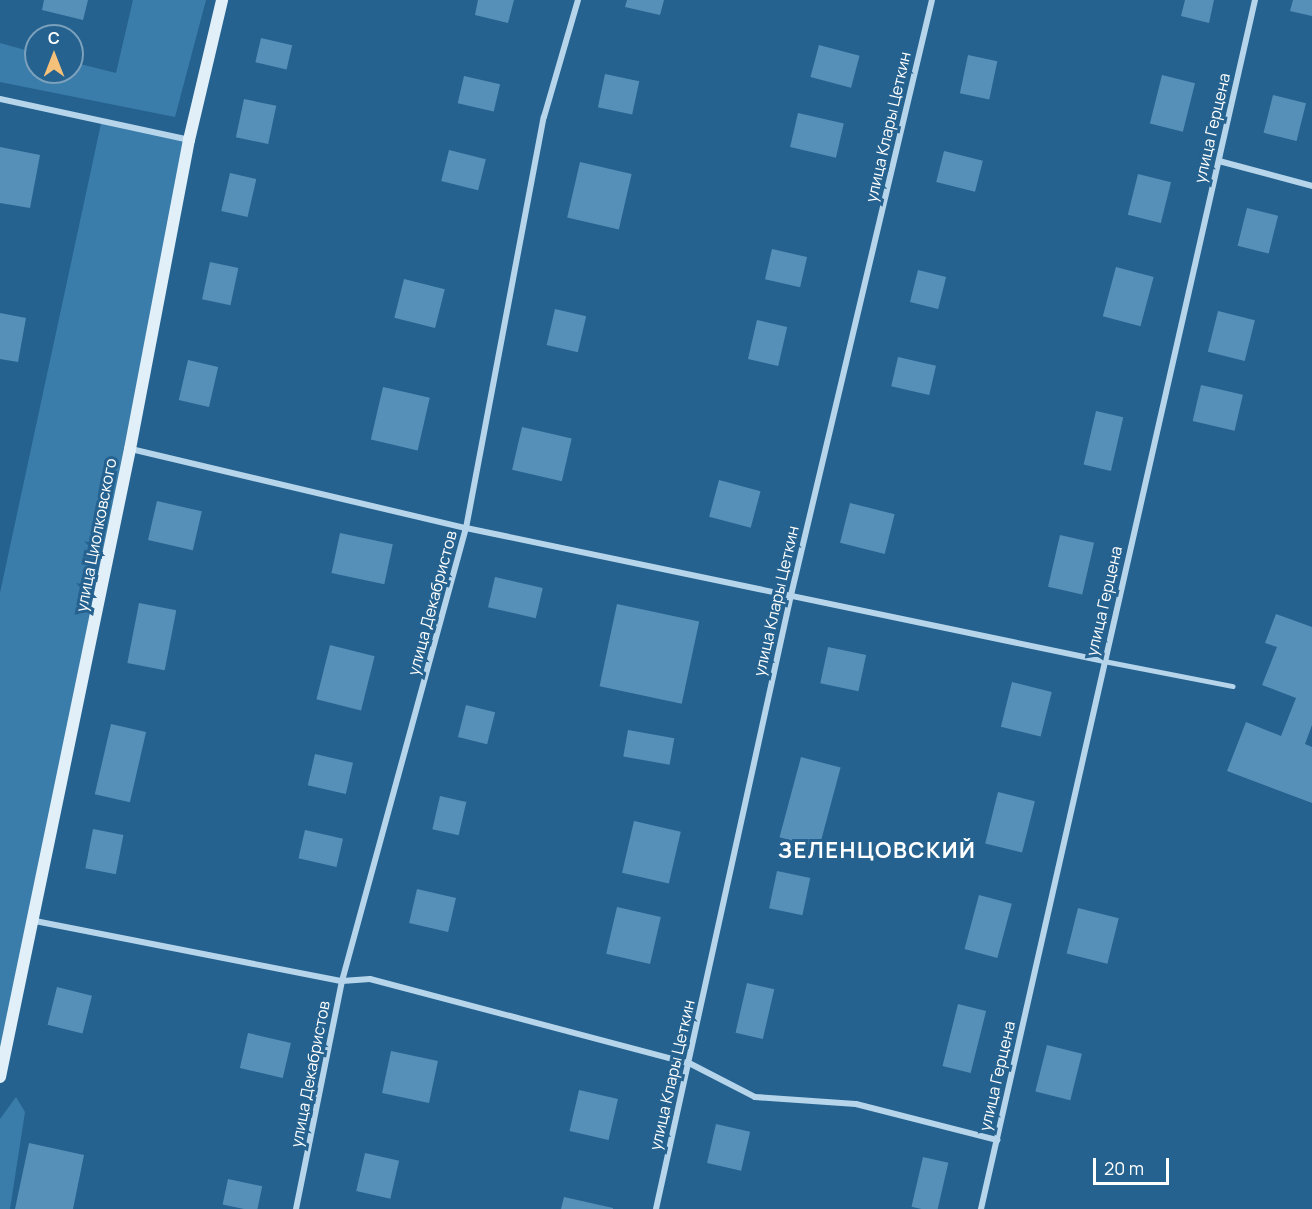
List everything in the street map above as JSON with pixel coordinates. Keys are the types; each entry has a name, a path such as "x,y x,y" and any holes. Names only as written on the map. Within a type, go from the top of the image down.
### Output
{"main road":[{"name":"улица Циолковского","path":"0,1077 35,921 130,449 189,140 222,0"}],"street":[{"name":"улица Декабристов","path":"296,1209 342,981 466,528 544,117 578,0"},
{"name":"улица Клары Цеткин","path":"656,1209 791,595 932,0"},
{"name":"улица Герцена","path":"981,1209 1255,0"},
{"path":"0,99 189,140"},
{"path":"1219,161 1312,186"},
{"path":"130,449 466,528 1104,661"},
{"path":"35,921 342,981 370,979 689,1063 754,1097 856,1104 997,1140"}],"lane":[{"path":"1104,661 1233,686"}],"shaded area":[{"path":"133,0 206,0 175,117 0,82 0,43 24,50 24,84 84,84 84,65 116,73"},
{"path":"102,119 189,140 0,1077 0,593"},
{"path":"16,1097 25,1112 10,1209 0,1209 0,1119"}],"building":[{"path":"44,0 88,0 83,20 42,10"},
{"path":"478,0 514,0 508,23 475,15"},
{"path":"627,0 664,0 660,15 625,7"},
{"path":"1185,0 1214,0 1209,23 1181,16"},
{"path":"1293,0 1312,0 1312,16 1290,11"},
{"path":"261,38 292,45 287,70 255,62"},
{"path":"819,45 860,56 851,88 810,77"},
{"path":"968,55 997,61 989,99 960,93"},
{"path":"605,74 639,81 632,115 598,107"},
{"path":"1162,75 1195,83 1183,132 1150,124"},
{"path":"464,76 500,84 494,112 458,103"},
{"path":"1273,95 1306,103 1297,141 1264,133"},
{"path":"244,99 276,106 268,144 236,137"},
{"path":"798,113 844,124 836,158 790,147"},
{"path":"0,147 40,155 30,208 0,203"},
{"path":"449,150 486,159 478,190 441,181"},
{"path":"944,151 983,161 975,192 936,182"},
{"path":"580,162 632,174 619,229 567,218"},
{"path":"230,173 256,179 248,217 221,211"},
{"path":"1138,174 1171,182 1161,223 1128,215"},
{"path":"1247,208 1278,216 1269,254 1238,246"},
{"path":"772,249 807,257 800,287 765,279"},
{"path":"210,262 238,268 230,305 202,299"},
{"path":"1116,267 1154,277 1140,326 1103,316"},
{"path":"918,270 946,277 938,309 910,302"},
{"path":"404,279 445,289 435,328 394,318"},
{"path":"555,309 586,316 578,352 547,345"},
{"path":"1218,311 1255,320 1245,361 1208,352"},
{"path":"0,313 26,318 18,362 0,359"},
{"path":"757,320 787,327 778,366 748,359"},
{"path":"898,357 936,366 929,395 891,386"},
{"path":"188,360 218,367 209,407 179,400"},
{"path":"1201,385 1243,395 1235,431 1193,421"},
{"path":"383,387 430,398 418,450 371,440"},
{"path":"1096,411 1123,417 1111,471 1084,465"},
{"path":"522,427 572,438 562,481 512,470"},
{"path":"719,480 761,491 751,528 709,517"},
{"path":"157,501 202,511 193,550 148,540"},
{"path":"850,503 895,514 885,554 840,543"},
{"path":"340,533 393,544 384,584 331,573"},
{"path":"1060,535 1094,543 1082,595 1048,587"},
{"path":"495,577 543,588 536,618 488,607"},
{"path":"139,603 176,610 165,670 127,663"},
{"path":"617,604 699,621 682,704 600,686"},
{"path":"1276,614 1312,627 1312,725 1305,744 1312,747 1312,803 1227,771 1246,722 1281,736 1296,698 1262,685 1277,647 1265,643"},
{"path":"330,645 375,656 361,710 316,699"},
{"path":"828,647 866,655 858,691 820,683"},
{"path":"1012,682 1052,692 1041,737 1001,727"},
{"path":"466,705 495,712 487,744 458,737"},
{"path":"111,724 146,732 130,802 95,794"},
{"path":"628,730 674,738 670,765 623,757"},
{"path":"315,754 353,763 346,794 308,785"},
{"path":"801,757 841,768 819,848 780,837"},
{"path":"998,792 1035,801 1022,853 985,843"},
{"path":"440,796 466,802 459,835 432,829"},
{"path":"634,821 681,832 669,883 622,873"},
{"path":"93,829 123,835 116,874 85,868"},
{"path":"305,830 343,839 336,867 298,858"},
{"path":"777,871 810,878 802,915 769,908"},
{"path":"417,889 456,898 448,932 409,923"},
{"path":"979,895 1012,904 997,958 965,949"},
{"path":"617,907 661,917 650,964 606,954"},
{"path":"1078,908 1119,918 1107,964 1067,954"},
{"path":"747,983 774,989 763,1039 736,1033"},
{"path":"57,987 92,996 82,1034 48,1025"},
{"path":"958,1004 986,1011 971,1073 943,1066"},
{"path":"248,1033 291,1043 283,1078 240,1068"},
{"path":"1047,1045 1082,1054 1070,1100 1035,1092"},
{"path":"391,1051 438,1061 429,1103 382,1093"},
{"path":"579,1090 618,1099 609,1140 570,1131"},
{"path":"716,1124 750,1132 741,1171 707,1163"},
{"path":"29,1143 84,1155 73,1209 15,1209"},
{"path":"365,1153 399,1161 390,1199 356,1191"},
{"path":"923,1157 948,1163 938,1209 912,1207"},
{"path":"228,1179 262,1186 257,1209 223,1204"},
{"path":"564,1197 613,1208 613,1209 561,1209"}],"district":[{"name":"ЗЕЛЕНЦОВСКИЙ","path":"877,851"}]}
